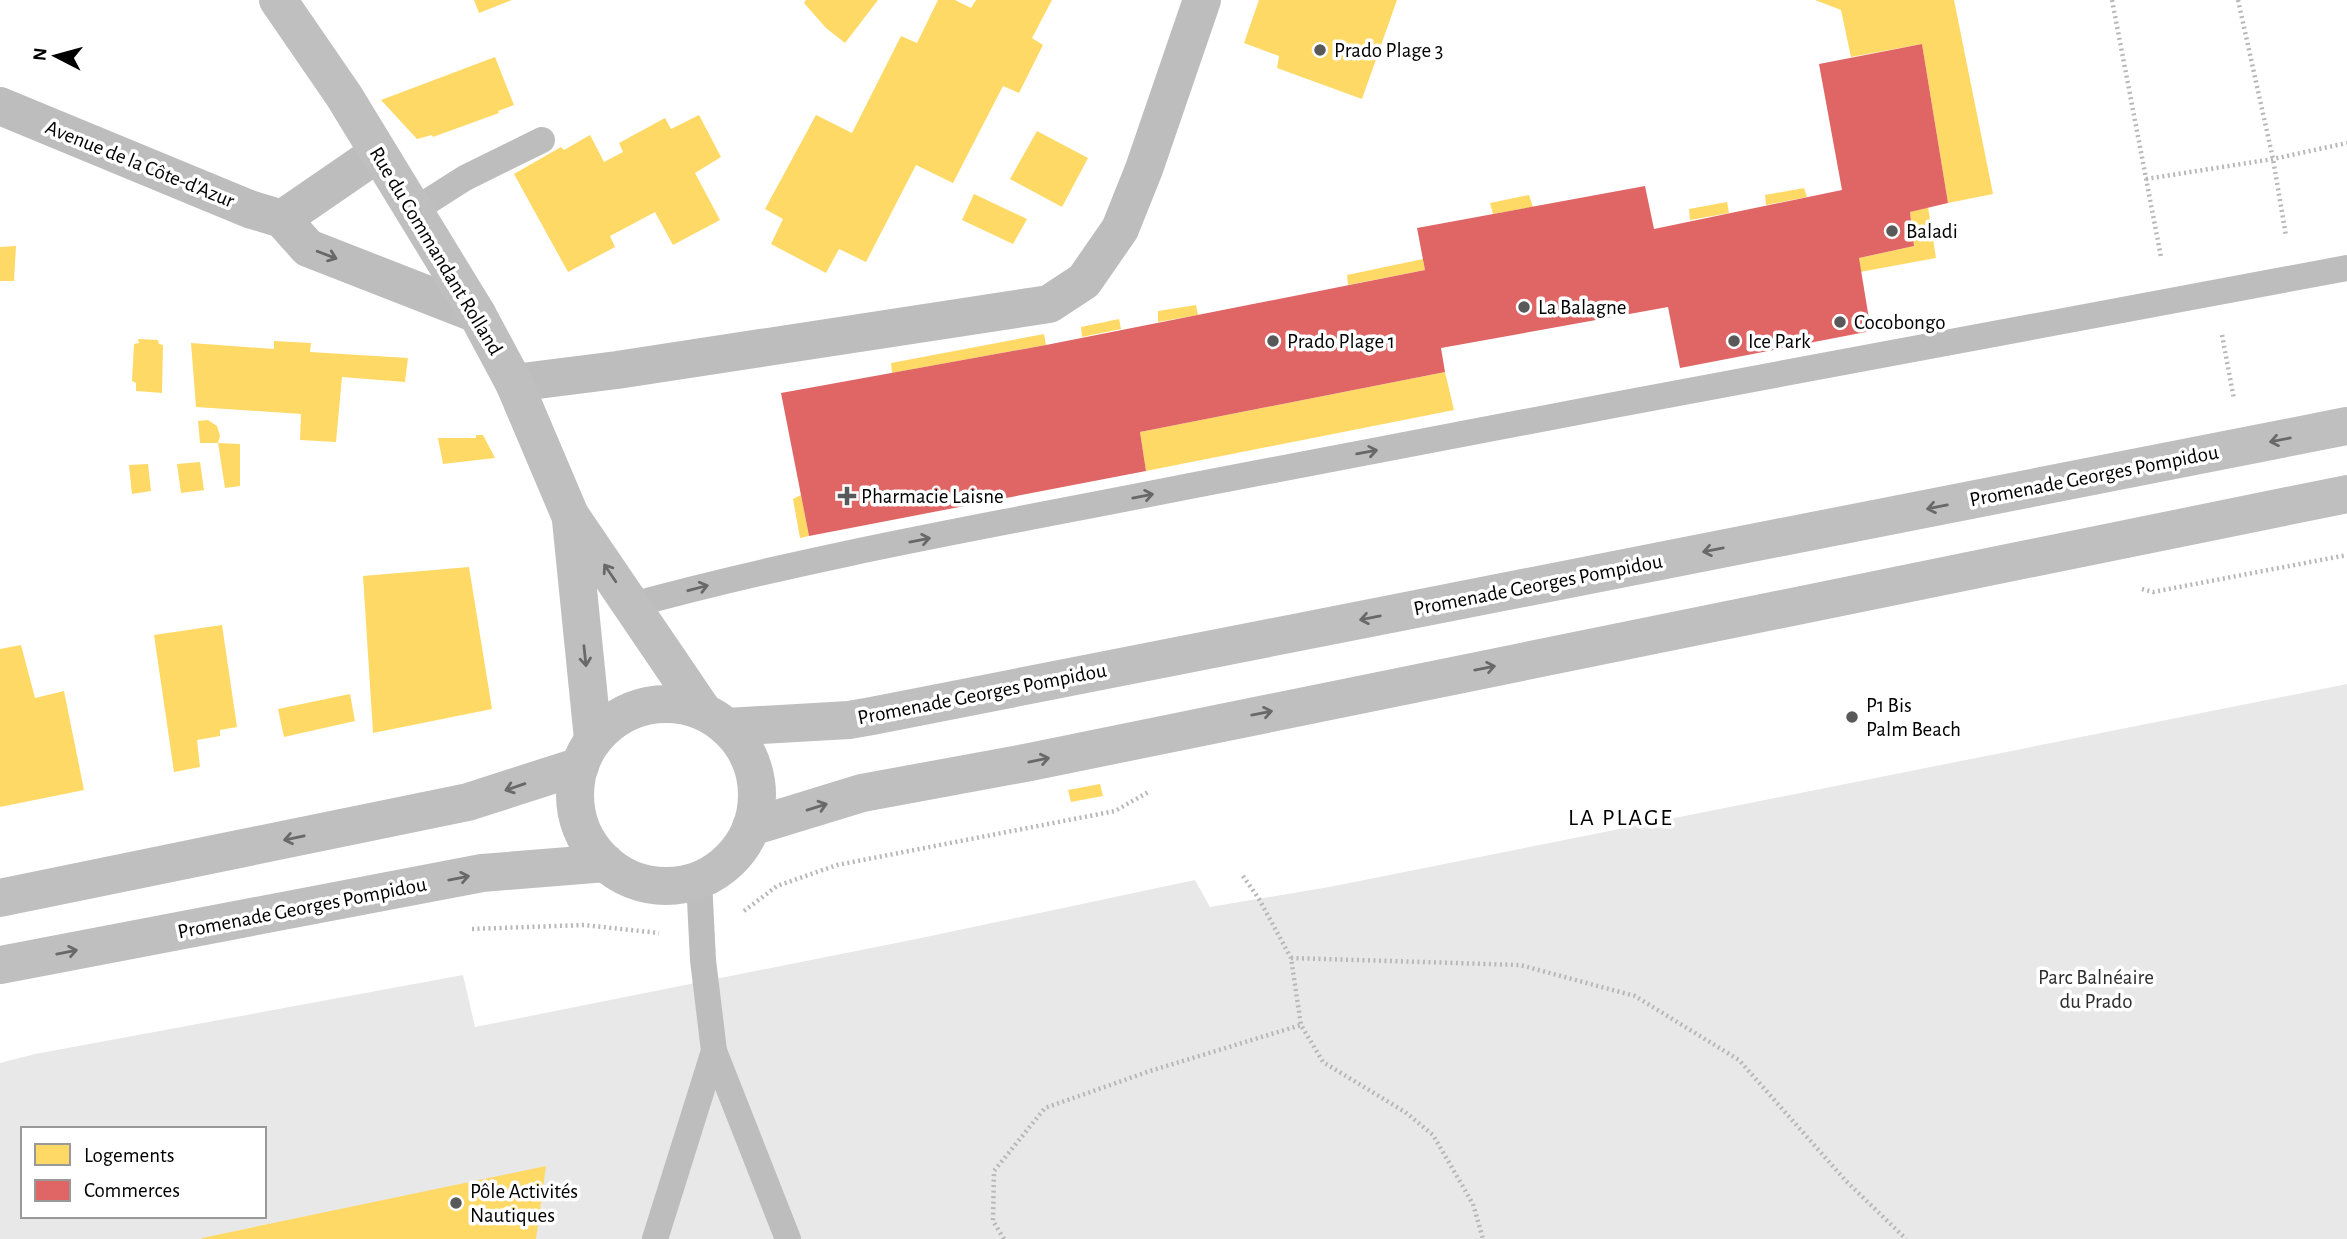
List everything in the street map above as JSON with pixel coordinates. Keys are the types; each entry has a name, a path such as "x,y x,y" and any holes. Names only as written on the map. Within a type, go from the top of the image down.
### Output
{"main road":[{"name":"Rue du Commandant Rolland","path":"278,0 344,96 477,314 514,383 570,515 632,606 715,719"},
{"name":"Promenade Georges Pompidou","path":"0,898 468,803 587,752 615,719 643,706 674,703 715,719 849,720 2347,426"},
{"path":"751,827 862,793 1030,762 2347,494"},
{"name":"Rue du Commandant Rolland","path":"570,515 587,752"},
{"path":"587,752 575,787 576,808 581,829 592,848 606,863 627,877 650,885 675,886 699,880 721,867 739,849 751,827 757,800 754,773 744,748 715,719"},
{"name":"Promenade Georges Pompidou","path":"0,965 482,873 606,863"}],"street":[{"path":"514,383 617,370 1049,304 1084,281 1120,229 1144,169 1202,0"},
{"name":"Avenue de la Côte-d'Azur","path":"0,106 266,214 308,248 477,314"},
{"path":"266,214 379,153"}],"lane":[{"path":"414,211 465,178 542,139"},
{"path":"632,606 712,584 851,554 1282,468 2347,268"},
{"path":"699,880 703,960 714,1051 788,1239"},
{"path":"655,1239 714,1051"}],"path":[{"path":"2112,0 2163,266"},
{"path":"2238,0 2273,159 2287,242"},
{"path":"2146,179 2347,144"},
{"path":"2226,350 2235,404"},
{"path":"1243,876 1259,898 1291,958 1301,1025 1323,1062 1405,1112 1433,1135 1473,1204 1483,1239"},
{"path":"1291,958 1520,965 1635,996 1739,1060 1846,1181 1906,1239"},
{"path":"1004,1239 993,1220 994,1171 1045,1108 1150,1071 1301,1025"}],"green space":[{"name":"Parc Balnéaire du Prado","path":"2347,684 2347,1239 0,1239 0,1063 35,1054 463,975 475,1027 1195,880 1210,907 1329,887"}],"building: Logements":[{"path":"474,0 512,0 479,13"},
{"path":"806,0 878,0 845,43 826,28 804,3"},
{"path":"938,0 955,0 971,8 976,0 1052,0 1032,38 1043,45 1019,93 1003,86 953,183 916,165 866,262 839,249 826,273 771,244 783,219 765,209 816,115 852,133 901,36 917,43"},
{"name":"Prado Plage 3","path":"1259,0 1397,0 1362,99 1277,68 1279,56 1244,43"},
{"path":"1815,0 1954,0 1993,194 1948,203 1922,44 1851,57 1841,10"},
{"path":"495,57 514,105 498,111 499,113 433,137 432,135 417,139 381,100"},
{"path":"699,115 721,157 695,173 720,220 673,245 655,212 610,236 615,247 568,272 514,174 561,147 564,150 590,135 604,162 623,152 619,143 665,118 671,129"},
{"path":"1037,131 1088,158 1062,207 1010,179"},
{"path":"1804,188 1807,197 1766,205 1765,195"},
{"path":"974,194 1027,219 1013,244 962,220"},
{"path":"1529,195 1533,207 1493,214 1490,203"},
{"path":"1727,202 1729,213 1690,220 1689,209"},
{"path":"1928,207 1936,258 1860,272 1859,258 1914,246 1910,212"},
{"path":"16,246 14,281 0,281 0,247"},
{"path":"1423,259 1425,270 1348,285 1347,275"},
{"path":"1196,305 1198,315 1158,322 1158,311"},
{"path":"1119,319 1121,329 1082,337 1081,327"},
{"path":"1044,334 1046,345 892,373 891,363"},
{"path":"138,339 158,340 159,344 163,345 162,393 136,391 136,383 132,381 134,344 139,343"},
{"path":"274,341 311,343 310,352 408,358 405,382 342,377 336,442 300,440 301,414 196,407 191,343 274,349"},
{"path":"1445,372 1454,410 1146,471 1140,432"},
{"path":"208,420 217,426 220,436 218,443 200,443 198,421"},
{"path":"476,435 483,435 495,458 443,464 438,438 476,438"},
{"path":"218,443 240,444 240,486 225,488"},
{"path":"200,462 204,490 181,493 177,464"},
{"path":"148,464 151,491 132,494 129,465"},
{"path":"801,495 809,536 800,538 793,499"},
{"path":"469,567 492,709 373,733 363,576"},
{"path":"222,625 237,727 220,730 220,736 197,740 200,767 174,772 154,635"},
{"path":"21,645 35,698 64,691 84,790 0,807 0,649"},
{"path":"350,694 355,721 284,737 278,709"},
{"path":"1100,784 1103,796 1071,802 1068,790"},
{"name":"Pôle Activités Nautiques","path":"546,1166 536,1239 202,1239 202,1238"}],"building: Commerces":[{"name":"Prado Plage 1","path":"1922,44 1948,203 1910,212 1914,246 1859,258 1871,331 1680,368 1668,307 1441,348 1445,372 1140,432 1146,471 809,536 781,393 1046,345 1425,270 1417,228 1645,186 1654,229 1842,190 1819,64"}],"place":[{"name":"Prado Plage 3","path":"1320,50"},
{"name":"Baladi","path":"1892,231"},
{"name":"La Balagne","path":"1524,307"},
{"name":"Cocobongo","path":"1840,322"},
{"name":"Prado Plage 1","path":"1273,341"},
{"name":"Ice Park","path":"1734,341"},
{"name":"Pharmacie Laisne","path":"847,496"},
{"name":"P1 Bis Palm Beach","path":"1852,717"},
{"name":"Pôle Activités Nautiques","path":"456,1203"}],"district":[{"name":"LA PLAGE","path":"1621,818"}]}
